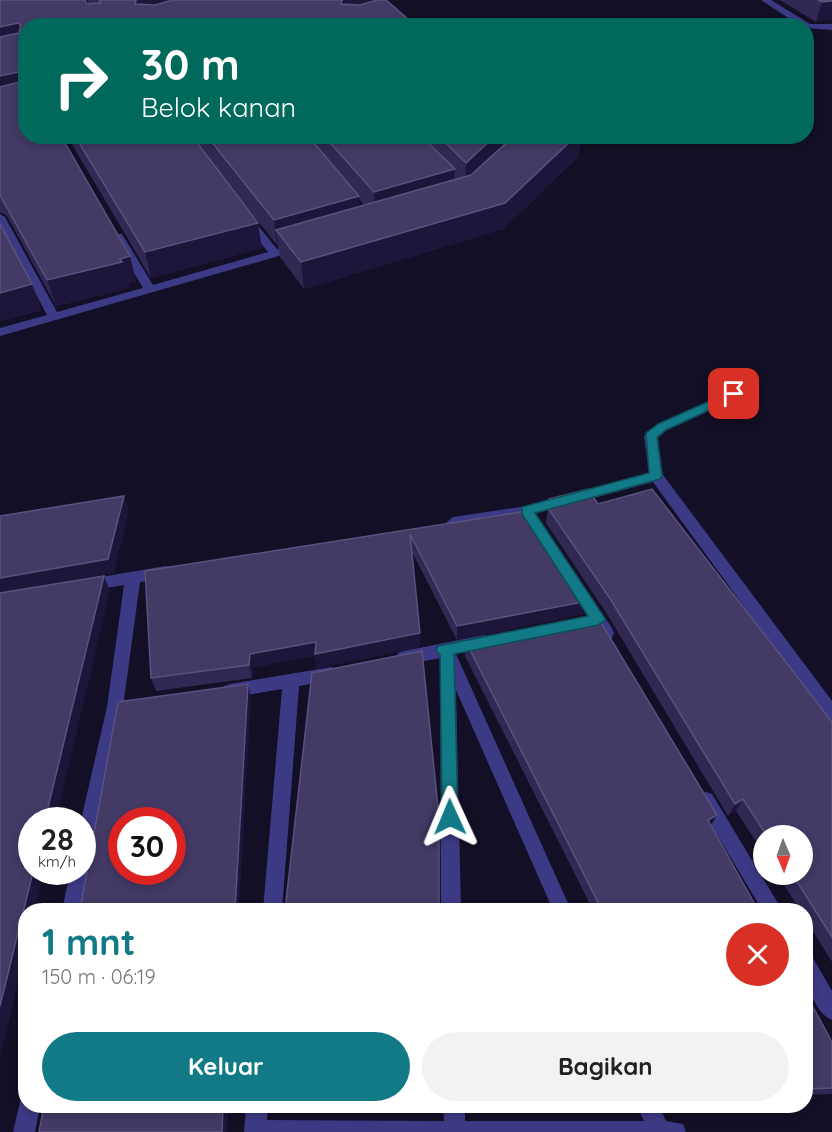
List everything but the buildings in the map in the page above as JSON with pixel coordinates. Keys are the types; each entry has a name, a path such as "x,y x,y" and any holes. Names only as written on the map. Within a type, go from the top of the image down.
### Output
{"street":[{"path":"765,0 795,18"},
{"path":"814,26 832,27"},
{"path":"239,209 275,254"},
{"path":"0,217 54,316"},
{"path":"113,229 150,290"},
{"path":"0,332 308,244"},
{"path":"752,386 662,427 651,436 656,476 832,714"},
{"path":"434,527 527,511 656,476"},
{"path":"527,511 540,531"},
{"path":"77,587 179,570"},
{"path":"566,570 616,650"},
{"path":"95,807 121,706 133,578"},
{"path":"576,624 598,620"},
{"path":"389,662 499,639"},
{"path":"445,651 451,903"},
{"path":"445,651 559,903"},
{"path":"208,694 291,682 345,671"},
{"path":"273,903 291,682"},
{"path":"701,790 769,903"},
{"path":"73,903 77,885"},
{"path":"813,977 832,1010"},
{"path":"24,1132 28,1113"},
{"path":"256,1113 255,1131 675,1132"},
{"path":"454,1113 455,1130"},
{"path":"651,1113 660,1132"}],"route":[{"path":"450,817 447,652 443,650 598,620 527,511 656,476 651,436 662,427 734,394"}]}
